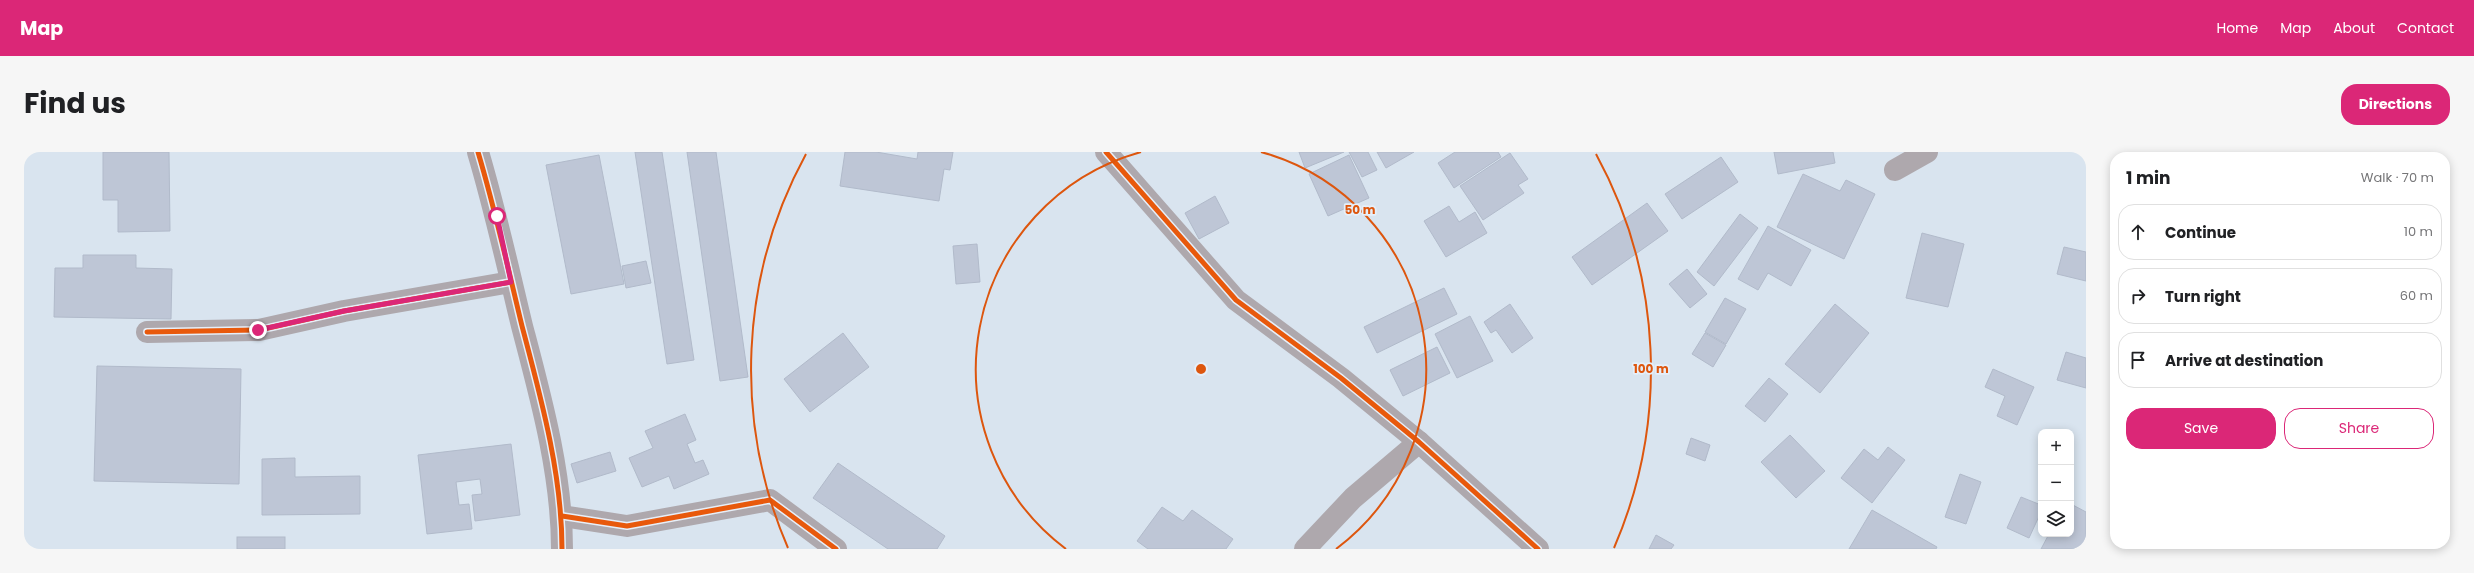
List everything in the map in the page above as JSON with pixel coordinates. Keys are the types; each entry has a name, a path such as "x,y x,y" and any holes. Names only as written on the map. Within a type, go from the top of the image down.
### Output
{"street":[{"path":"478,152 497,216 511,282 542,404 562,516 562,549"},
{"path":"1106,152 1236,300 1341,378 1419,442 1538,549"},
{"path":"1895,170 1927,152"},
{"path":"147,332 258,330 344,311 511,282"},
{"path":"1305,549 1353,498 1419,442"},
{"path":"562,516 627,526 770,500 836,549"}],"building":[{"path":"103,152 169,152 170,231 118,232 118,200 103,200"},
{"path":"635,152 662,152 694,360 667,364"},
{"path":"687,152 716,152 748,377 720,381"},
{"path":"845,152 876,152 917,159 918,152 953,152 950,170 944,169 939,201 840,186"},
{"path":"1299,152 1344,152 1305,168"},
{"path":"1349,152 1368,152 1377,170 1362,177"},
{"path":"1377,152 1414,152 1386,168"},
{"path":"1455,152 1498,152 1501,157 1454,188 1438,163"},
{"path":"1774,152 1833,152 1835,163 1778,174"},
{"path":"1510,153 1528,179 1518,185 1524,193 1483,220 1460,186"},
{"path":"599,155 624,284 571,294 546,165"},
{"path":"1349,155 1369,198 1328,216 1309,174"},
{"path":"1721,157 1738,182 1682,219 1665,194"},
{"path":"1803,174 1840,191 1846,180 1875,194 1844,259 1777,227"},
{"path":"1215,196 1229,223 1199,239 1185,213"},
{"path":"1647,203 1668,231 1592,285 1572,257"},
{"path":"1449,206 1459,222 1475,212 1487,233 1446,257 1424,221"},
{"path":"1740,214 1758,228 1714,286 1697,272"},
{"path":"1768,226 1811,250 1791,286 1768,273 1758,290 1738,279"},
{"path":"1922,233 1964,244 1948,307 1906,298"},
{"path":"977,244 980,282 956,284 953,246"},
{"path":"2064,247 2086,252 2086,281 2057,274"},
{"path":"83,255 136,255 136,268 172,269 171,319 54,317 55,268 83,268"},
{"path":"646,261 651,283 626,288 622,266"},
{"path":"1687,269 1707,294 1690,308 1669,284"},
{"path":"1444,288 1457,314 1377,353 1364,327"},
{"path":"1725,298 1746,309 1726,344 1705,332"},
{"path":"1510,304 1533,338 1512,353 1496,330 1491,333 1484,322"},
{"path":"1835,304 1869,333 1820,393 1785,364"},
{"path":"1470,316 1493,361 1457,378 1435,334"},
{"path":"843,333 869,367 810,412 784,379"},
{"path":"1705,333 1726,345 1713,367 1692,354"},
{"path":"1437,347 1450,373 1403,396 1390,370"},
{"path":"2066,352 2086,358 2086,388 2057,380"},
{"path":"97,366 241,369 239,484 94,481"},
{"path":"1993,369 2034,387 2017,425 1997,416 2005,396 1985,387"},
{"path":"1769,378 1788,394 1765,422 1745,406"},
{"path":"685,414 696,440 687,444 695,463 703,460 709,474 674,489 669,476 642,487 629,458 653,448 645,431"},
{"path":"1790,435 1825,471 1796,498 1761,462"},
{"path":"1691,438 1710,445 1705,461 1686,454"},
{"path":"511,444 520,515 475,521 472,495 482,494 480,479 456,482 459,505 469,504 472,529 427,534 418,455"},
{"path":"1888,447 1905,460 1872,503 1841,478 1864,449 1878,460"},
{"path":"610,452 616,471 577,483 571,464"},
{"path":"295,458 295,477 360,476 360,514 262,515 262,459"},
{"path":"838,463 945,536 937,549 888,549 813,498"},
{"path":"1960,474 1981,482 1966,524 1945,517"},
{"path":"2021,497 2038,504 2038,518 2029,538 2007,528"},
{"path":"2074,506 2086,512 2086,543 2083,549 2041,549 2047,537 2074,537"},
{"path":"1162,507 1183,521 1192,510 1233,539 1226,549 1148,549 1137,541"},
{"path":"1872,510 1937,547 1936,549 1849,549"},
{"path":"1656,535 1674,545 1671,549 1649,549"},
{"path":"237,537 285,537 285,549 237,549"}],"cycle path":[{"path":"478,152 496,217 549,436 558,493 562,549"},
{"path":"1106,152 1236,300 1341,378 1419,442 1538,549"},
{"path":"147,332 259,330 344,311 511,282"},
{"path":"562,516 627,526 770,500 836,549"}],"route":[{"path":"258,330 344,311 511,282 497,216"}]}
